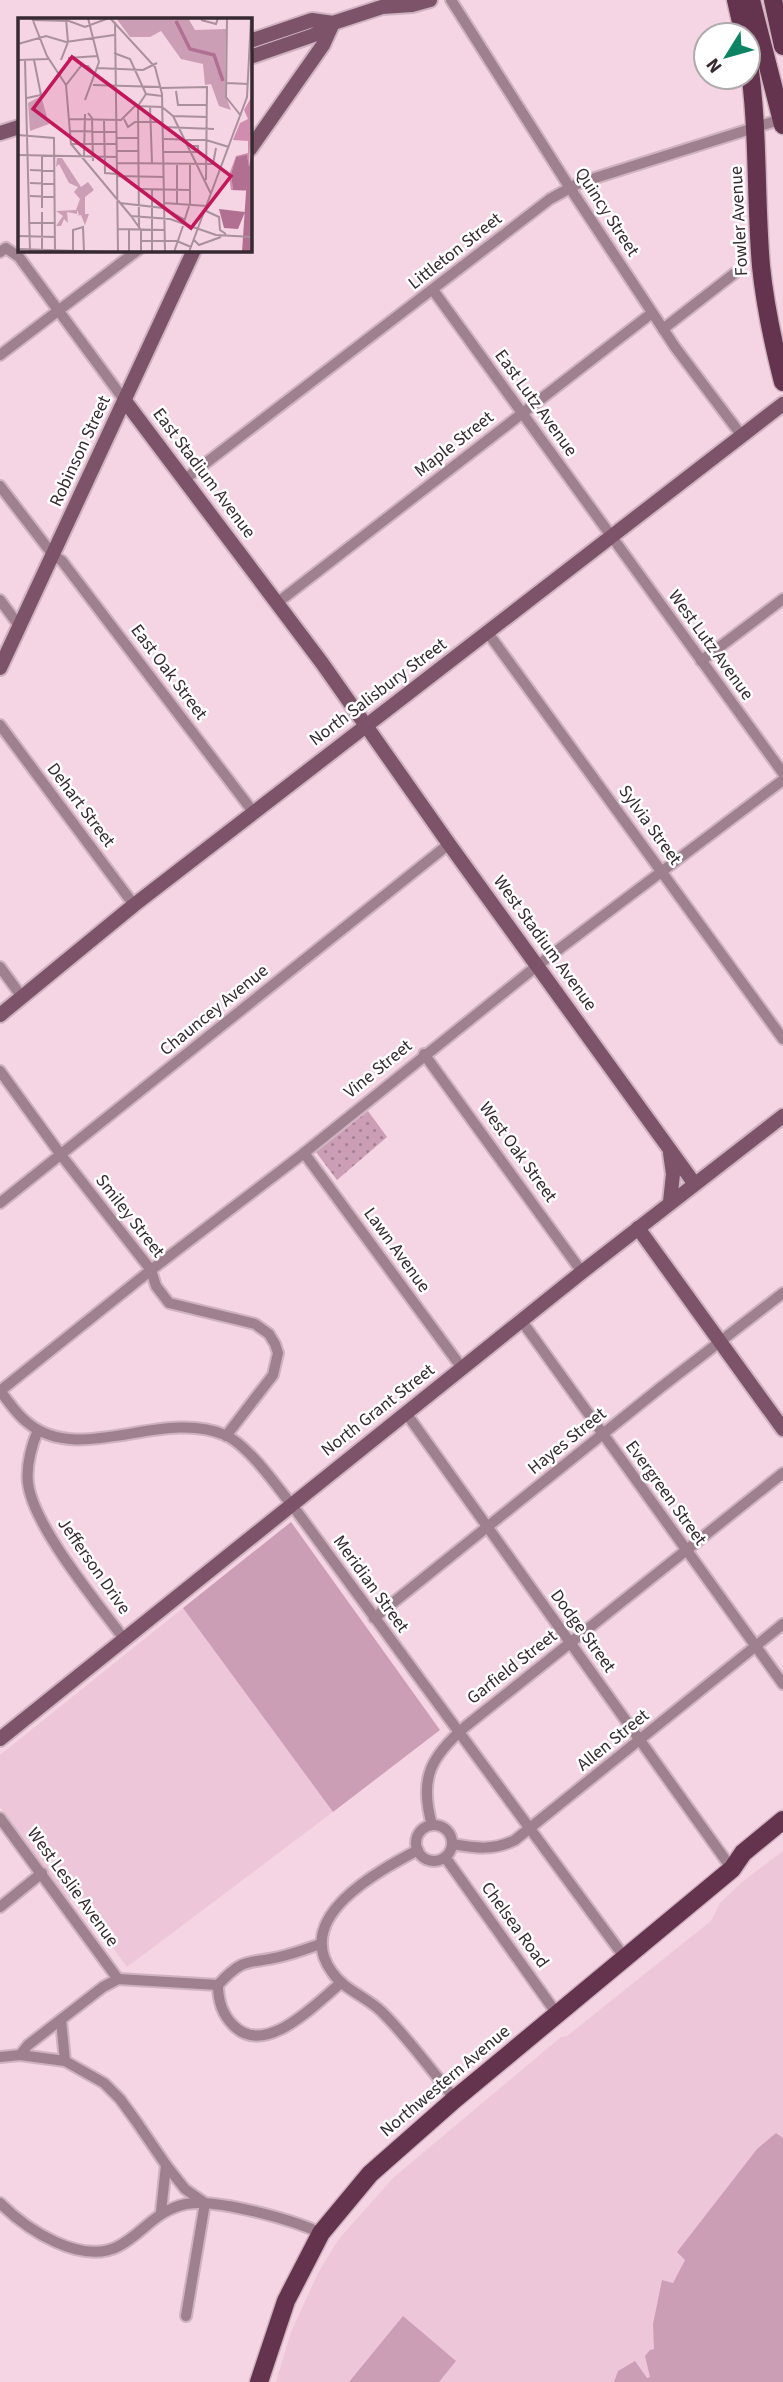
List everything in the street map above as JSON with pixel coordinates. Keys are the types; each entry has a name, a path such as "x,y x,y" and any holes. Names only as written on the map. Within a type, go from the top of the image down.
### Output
{"main road":[{"path":"751,0 782,122"},
{"path":"773,0 783,46"},
{"name":"Fowler Avenue","path":"751,91 762,276 783,382"},
{"name":"Northwestern Avenue","path":"258,2382 286,2301 321,2233 370,2174 732,1869 743,1853 783,1820"},
{"name":"Northwestern Avenue","path":"732,1869 750,1861 783,1834"}],"street":[{"path":"252,56 314,35 333,23 387,3 412,5 430,0"},
{"name":"Quincy Street","path":"452,0 652,313 742,436"},
{"path":"252,40 312,20 333,23"},
{"path":"252,146 323,45 333,23"},
{"name":"Littleton Street","path":"185,479 551,199 579,183 782,122"},
{"path":"0,133 18,127"},
{"name":"East Stadium Avenue","path":"3,250 19,257 366,726"},
{"path":"0,355 135,252"},
{"name":"Robinson Street","path":"0,668 193,252"},
{"path":"663,329 735,273"},
{"name":"East Lutz Avenue","path":"433,290 611,537"},
{"name":"Maple Street","path":"277,603 652,313"},
{"name":"North Salisbury Street","path":"0,1015 134,905 783,404"},
{"name":"East Oak Street","path":"0,486 53,555 62,561 254,813"},
{"name":"West Lutz Avenue","path":"611,537 783,773"},
{"path":"701,661 783,599"},
{"path":"0,600 20,627"},
{"name":"Sylvia Street","path":"488,632 783,1038"},
{"name":"Dehart Street","path":"0,725 134,905"},
{"name":"West Stadium Avenue","path":"366,726 694,1183"},
{"name":"Vine Street","path":"0,1391 151,1270 304,1153 538,965 783,780"},
{"name":"Chauncey Avenue","path":"0,1203 449,844"},
{"path":"0,967 22,997"},
{"name":"West Oak Street","path":"424,1054 582,1272"},
{"name":"Smiley Street","path":"0,1071 61,1155 151,1270 156,1286 169,1303 255,1324 269,1334 278,1353 273,1375 226,1436"},
{"name":"North Grant Street","path":"0,1739 290,1504 694,1183 783,1116"},
{"path":"669,1148 673,1174 670,1202"},
{"name":"Lawn Avenue","path":"304,1153 462,1368"},
{"path":"638,1228 783,1429"},
{"name":"Hayes Street","path":"374,1618 783,1293"},
{"name":"Evergreen Street","path":"521,1321 783,1684"},
{"name":"Meridian Street","path":"0,1391 27,1423 51,1436 86,1440 142,1430 179,1427 226,1436 250,1455 290,1504 625,1958"},
{"name":"Dodge Street","path":"405,1413 732,1869"},
{"name":"Jefferson Drive","path":"38,1430 27,1467 32,1500 45,1529 124,1639"},
{"name":"Garfield Street","path":"432,1825 426,1805 428,1775 440,1751 459,1732 783,1474"},
{"name":"Allen Street","path":"452,1844 479,1849 500,1847 530,1828 783,1624"},
{"name":"West Leslie Avenue","path":"0,1818 118,1979"},
{"path":"432,1825 446,1830 452,1844 445,1857 430,1860 418,1850 419,1835 432,1825"},
{"path":"418,1850 380,1871 340,1903 322,1928 321,1944 325,1961 341,1983 385,2015 456,2099"},
{"name":"Chelsea Road","path":"445,1857 557,2014"},
{"path":"0,1907 42,1873"},
{"path":"321,1944 281,1957 247,1961 231,1971 218,1985 218,1996 228,2020 237,2029 257,2036 270,2035 283,2029 341,1983"},
{"path":"20,2055 28,2045 103,1987 118,1979 218,1985"},
{"path":"61,2020 65,2061"},
{"path":"0,2058 20,2055 65,2061 104,2083 120,2098 185,2189 205,2203"},
{"path":"161,2212 166,2165"},
{"path":"0,2203 33,2231 78,2249 97,2251 117,2247 133,2237 161,2212 188,2204 205,2203 246,2210 321,2233"},
{"path":"186,2316 205,2203"}],"shaded area":[{"path":"368,1111 387,1137 337,1180 316,1152"},
{"path":"291,1522 440,1730 333,1812 183,1608"},
{"path":"183,1608 333,1812 127,1967 91,1918 84,1900 69,1900 0,1807 0,1755"},
{"path":"783,1851 783,2382 276,2382 291,2332 318,2273 338,2240 393,2178 561,2037 567,2036 711,1921 720,1903 742,1882"},
{"path":"776,2133 783,2138 783,2382 614,2382 618,2371 635,2361 647,2378 650,2377 645,2356 654,2349 653,2324 662,2280 673,2283 685,2260 677,2252 757,2149"},
{"path":"403,2316 456,2361 439,2382 349,2382"}]}
